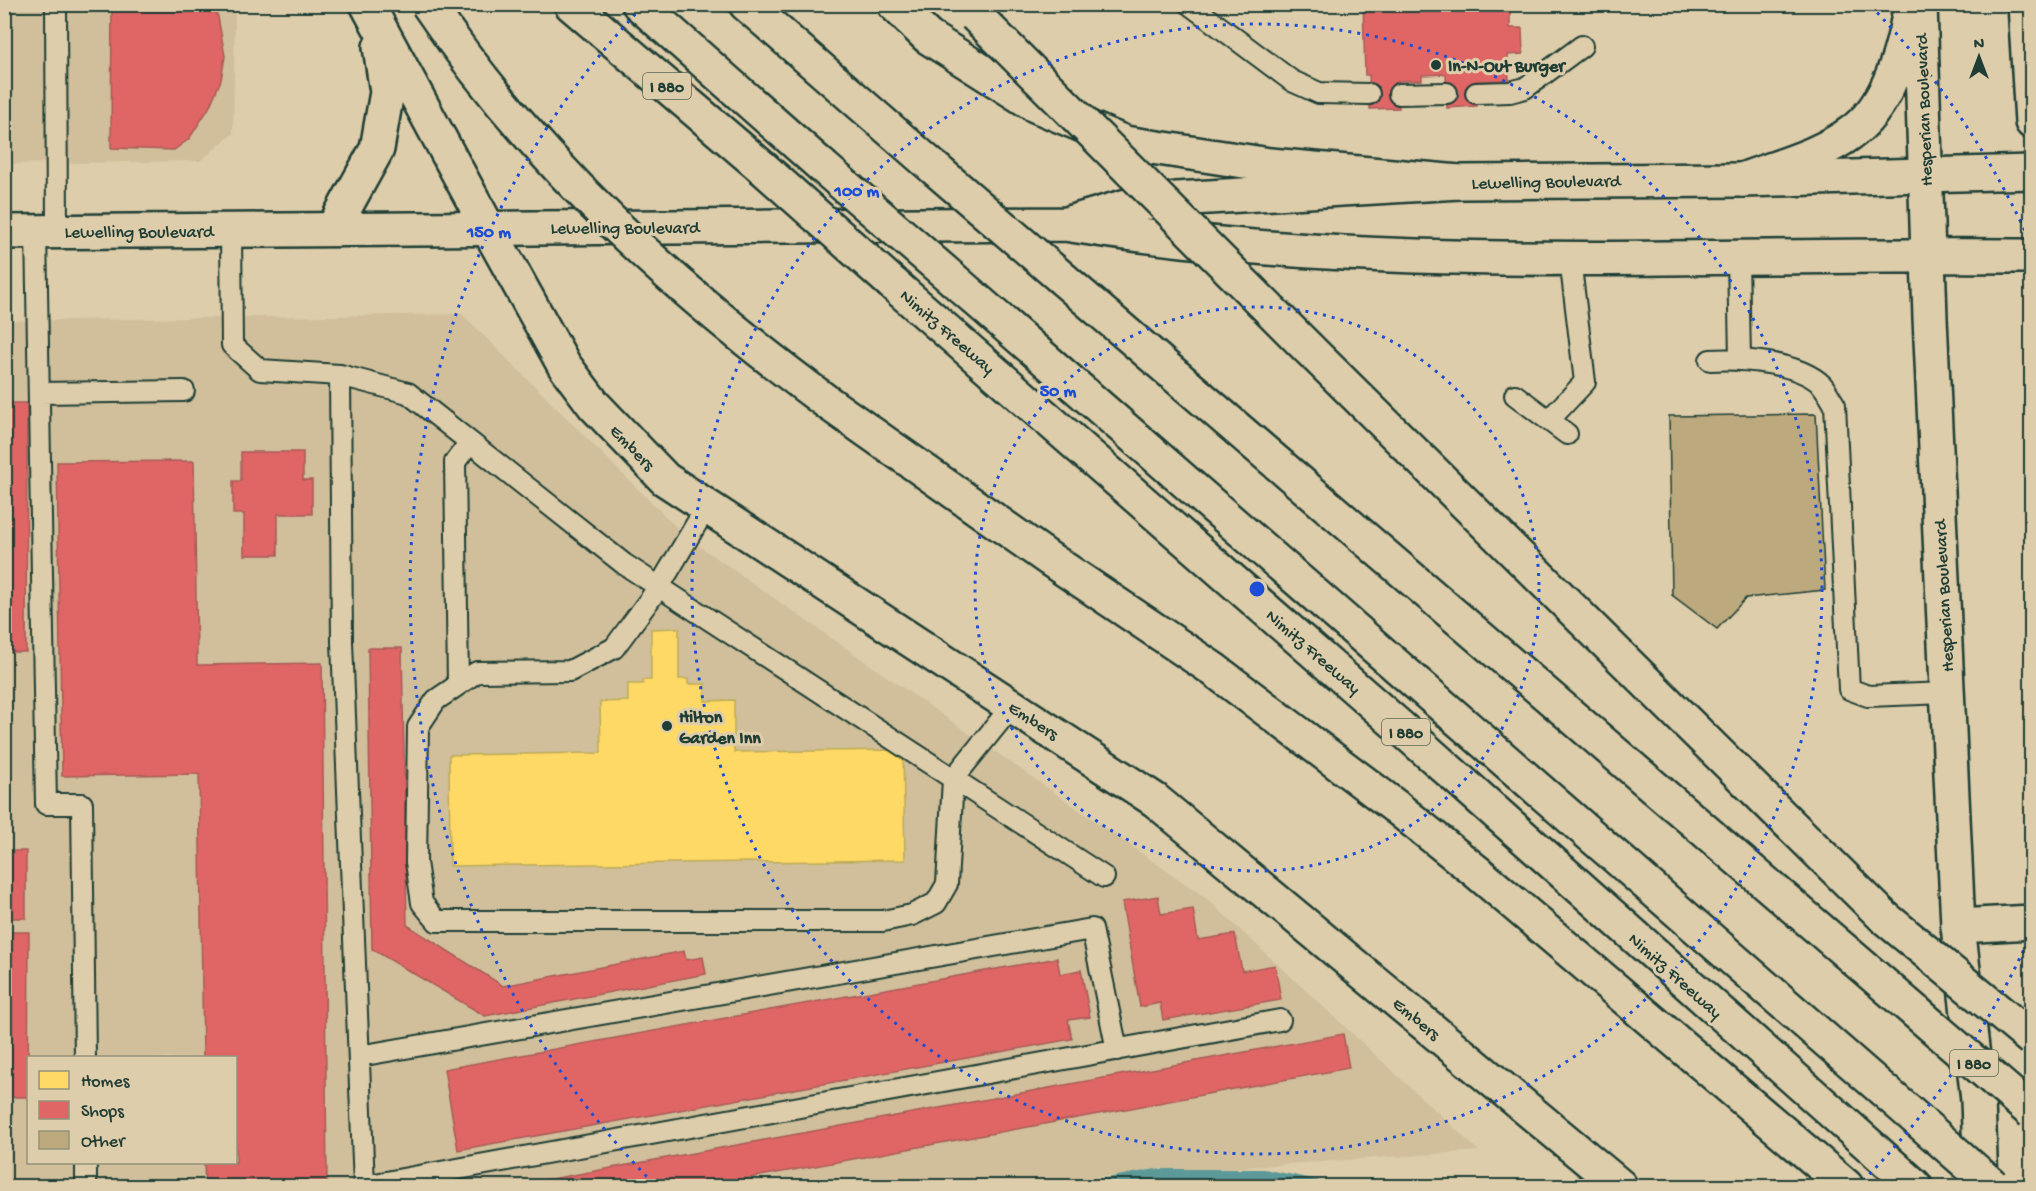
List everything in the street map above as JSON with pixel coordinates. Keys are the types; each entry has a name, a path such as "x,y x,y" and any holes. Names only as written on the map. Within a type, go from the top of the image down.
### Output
{"main road":[{"path":"428,4 492,89 596,206 711,313 831,405 1048,558 1213,669 1396,807 1477,872 1846,1186"},
{"name":"Nimitz Freeway","path":"571,4 763,168 1409,735 1915,1186"},
{"name":"I 880","path":"639,4 1993,1186"},
{"name":"I 880","path":"746,4 2031,1112"},
{"path":"894,4 928,37 1035,105 1125,143 1270,165 1459,182"},
{"path":"1742,180 1826,148 1853,132 1870,115 1886,91 1911,4"},
{"name":"Hesperian Boulevard","path":"1920,4 1925,175 1958,926 1978,1100 1981,1186"},
{"path":"2025,4 2031,122"},
{"path":"969,10 1884,917 2031,1039"},
{"path":"333,229 377,149 387,92 372,14"},
{"name":"Embers","path":"372,14 564,365 594,405 666,479 1155,800 1620,1186"},
{"name":"Lewelling Boulevard","path":"1065,224 1130,205 1176,199 1459,182 1742,180 2031,172"},
{"name":"Lewelling Boulevard","path":"33,231 1065,224 1206,244 1353,255 1570,259 2031,256"},
{"path":"1958,926 2031,922"}],"lane":[{"path":"56,4 33,231 39,393 46,804 82,804 85,1056"},
{"path":"1189,4 1292,81 1319,93 1369,94"},
{"path":"1476,93 1510,92 1525,88 1582,46"},
{"path":"1399,94 1447,93"},
{"path":"231,230 232,345 261,370 340,375 408,393 624,564 1104,877"},
{"path":"1738,258 1740,358"},
{"path":"1549,420 1585,382 1570,259"},
{"path":"1710,360 1740,358 1797,371 1821,384 1835,405 1840,466 1849,689 1868,696 1947,693"},
{"path":"340,375 342,642 364,1186 1280,1020"},
{"path":"39,393 184,391"},
{"path":"1515,395 1567,434"},
{"path":"458,685 455,462 470,442"},
{"path":"707,506 658,587 614,648 570,670 477,672 436,700 418,727 416,862 422,903 437,921 883,921 912,915 936,903 947,884 953,779 1012,706"},
{"path":"359,1056 1092,929 1117,1050"},
{"path":"86,1164 86,1186"}],"shaded area":[{"path":"4,5 230,5 235,17 233,134 200,161 5,164"},
{"path":"462,314 686,537 1206,898 1479,1151 969,1186 5,1186 4,321"}],"building: Homes":[{"name":"Hilton Garden Inn","path":"679,628 679,679 688,679 688,684 705,684 705,701 734,700 734,752 903,750 905,860 450,866 449,755 601,753 600,702 628,701 628,684 643,684 643,680 651,680 651,629"}],"building: Shops":[{"path":"112,4 212,4 218,17 225,56 221,80 209,108 189,139 174,150 111,148"},
{"name":"In-N-Out Burger","path":"1363,4 1392,4 1392,7 1510,4 1510,28 1522,28 1523,54 1508,55 1509,80 1476,81 1477,106 1447,108 1446,74 1422,75 1422,80 1398,81 1399,108 1370,109 1369,75 1365,75"},
{"path":"4,403 27,403 26,652 4,652"},
{"path":"241,452 303,452 303,480 312,480 312,514 278,514 278,555 244,555 244,514 233,514 233,481 241,481"},
{"path":"194,461 197,665 322,663 327,1186 205,1186 204,1164 237,1164 237,1056 203,1056 199,774 62,776 57,462"},
{"path":"368,648 402,648 407,925 503,986 684,951 686,960 703,957 706,974 485,1016 372,949"},
{"path":"4,851 26,851 26,918 4,918"},
{"path":"1158,896 1161,914 1193,909 1198,940 1235,934 1242,971 1275,965 1281,1000 1163,1020 1160,1003 1140,1007 1122,902"},
{"path":"4,932 29,932 27,1097 4,1097"},
{"path":"1057,958 1060,974 1081,970 1090,1017 1068,1020 1072,1039 458,1150 444,1069"},
{"path":"1343,1034 1349,1068 706,1186 513,1186"}],"building: Other":[{"path":"1816,414 1825,590 1746,598 1717,629 1672,595 1669,416"}],"waterway":[{"path":"1096,1186 1157,1175 1264,1175 1317,1186"}],"place":[{"name":"In-N-Out Burger","path":"1436,65"},
{"name":"Hilton Garden Inn","path":"667,726"}]}
